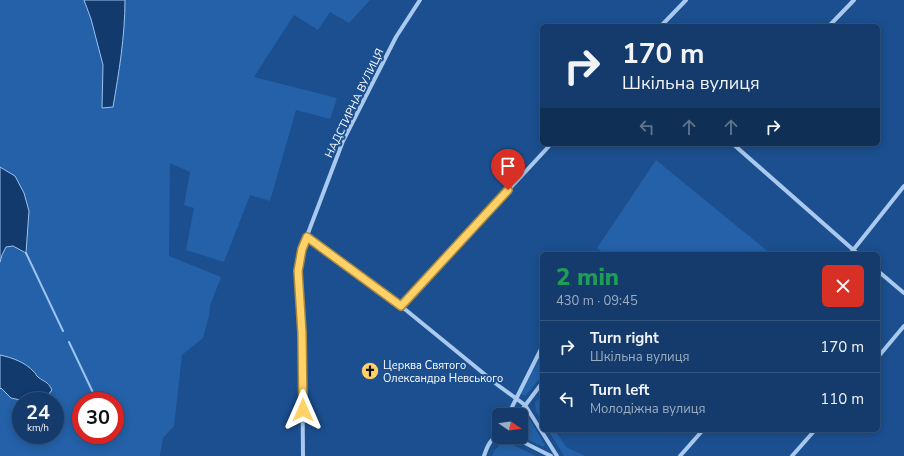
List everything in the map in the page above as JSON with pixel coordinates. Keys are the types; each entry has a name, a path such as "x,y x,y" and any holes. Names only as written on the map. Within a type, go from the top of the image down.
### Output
{"street":[{"name":"НАДСТИРНА ВУЛИЦЯ","path":"303,456 302,333 298,271 302,249 343,141 396,37 420,0"},
{"path":"663,24 686,0"},
{"path":"831,24 854,0"},
{"path":"401,306 549,146"},
{"path":"735,146 856,252"},
{"path":"853,250 904,186"},
{"path":"307,237 401,306 499,386 525,405 540,429"},
{"path":"880,273 904,293"},
{"path":"880,355 904,326"},
{"path":"511,408 540,351"},
{"path":"523,408 540,386"},
{"path":"542,432 557,456"},
{"path":"680,456 702,432"},
{"path":"792,456 813,432"},
{"path":"484,456 489,442 492,439"},
{"path":"527,444 551,456"}],"shaded area":[{"path":"0,0 84,0 91,19 103,65 103,108 113,107 123,40 125,0 370,0 349,23 330,12 318,30 294,15 254,77 337,98 330,119 296,110 270,201 250,195 224,262 186,250 194,208 184,205 190,172 170,163 169,256 221,277 210,306 203,338 182,355 174,426 163,438 159,456 0,456 1,388 12,398 12,444 64,444 64,392 45,392 49,384 12,358 0,355"},
{"path":"84,0 125,0 123,40 113,107 102,108 103,65 91,19"},
{"path":"656,160 769,252 603,252 597,248"},
{"path":"0,167 15,176 24,193 29,211 26,253 13,246 6,247 0,262"},
{"path":"0,355 23,363 35,372 37,377 47,383 52,390 50,392 12,392 12,398 1,388 0,389"},
{"path":"540,358 540,378 525,396 521,394"},
{"path":"540,397 540,418 536,411 535,403"},
{"path":"528,417 545,445 543,447 528,440"},
{"path":"549,432 556,432 566,447 585,456 564,456"},
{"path":"500,444 511,444 536,456 492,456"}],"waterway":[{"path":"26,253 63,331"},
{"path":"69,342 93,392"}],"place":[{"name":"Церква Святого Олександра Невського","path":"370,371"}],"route":[{"path":"303,410 302,333 298,271 302,249 307,237 401,306 508,190"}]}
